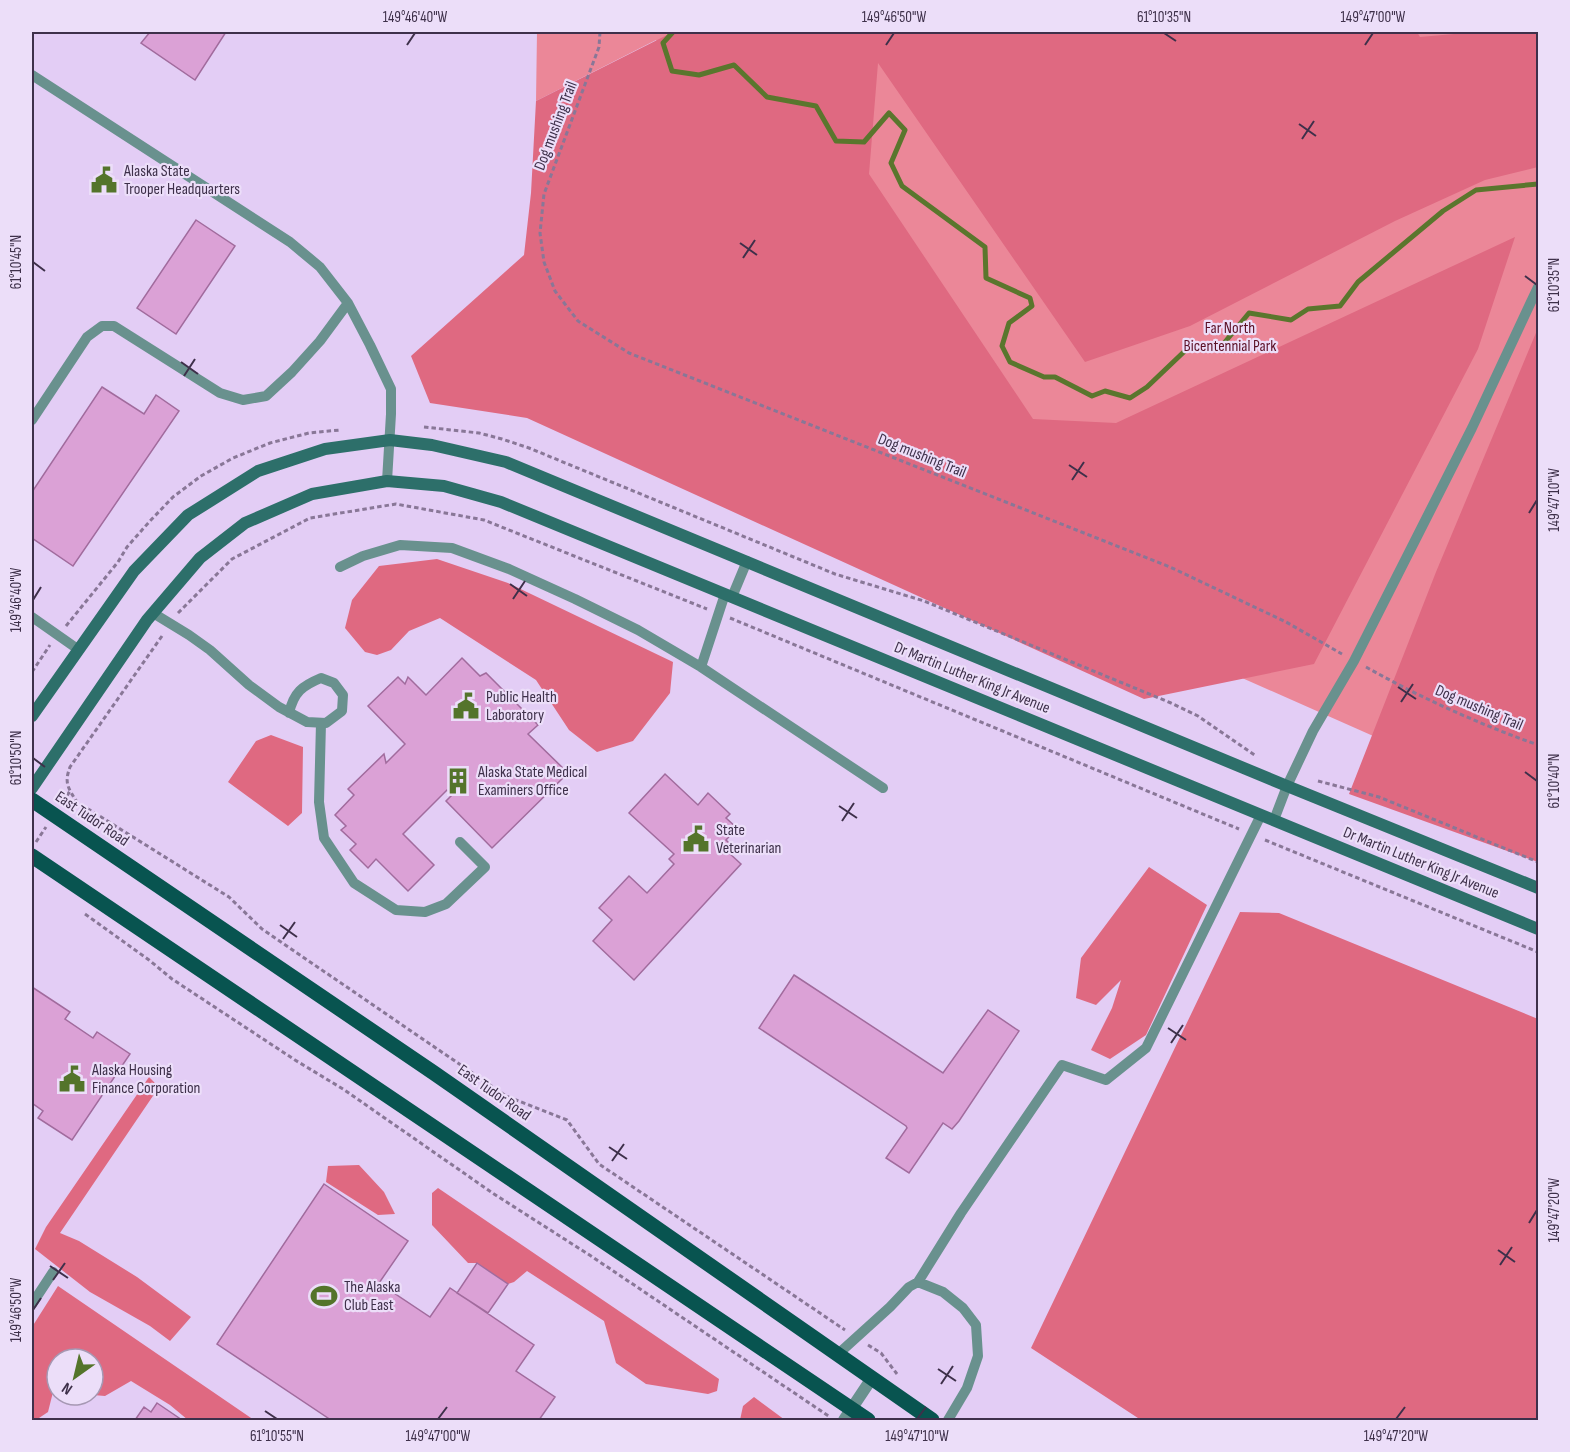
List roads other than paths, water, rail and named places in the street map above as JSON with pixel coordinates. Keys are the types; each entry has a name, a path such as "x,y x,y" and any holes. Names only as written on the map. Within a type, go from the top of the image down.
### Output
{"main road":[{"name":"East Tudor Road","path":"32,800 434,1073 932,1420"},
{"path":"32,856 848,1415 868,1420"}],"street":[{"name":"Dr Martin Luther King Jr Avenue","path":"32,716 134,571 188,516 258,471 325,449 390,440 432,445 506,462 1539,888"},
{"name":"Dr Martin Luther King Jr Avenue","path":"32,788 153,613 200,558 245,523 312,494 387,481 444,486 501,502 1539,929"},
{"path":"848,1415 872,1378"}],"lane":[{"path":"32,75 290,242 320,267 348,303 391,389 387,481"},
{"path":"1274,820 1313,731 1354,661 1472,428 1539,287"},
{"path":"32,420 87,337 102,326 114,326 220,393 243,400 266,396 292,372 320,341 348,303"},
{"path":"340,567 363,556 400,545 452,548 509,568 638,630 701,667 883,788"},
{"path":"701,667 728,595 747,561"},
{"path":"153,613 210,650 249,686 279,707 307,722 326,723 342,711 343,695 334,683 321,678 307,684 296,693 289,712"},
{"path":"32,617 79,650"},
{"path":"321,723 319,802 324,838 354,883 396,910 425,912 446,903 485,867 460,842"},
{"path":"837,1355 909,1287 918,1282 1062,1065 1106,1080 1146,1048 1261,814"},
{"path":"32,1304 53,1272"},
{"path":"918,1282 943,1292 963,1308 976,1325 978,1356 967,1388 948,1420"}],"waterway":[{"path":"673,32 663,43 672,71 699,75 734,65 767,97 816,106 836,141 864,142 889,113 905,130 891,163 902,186 985,247 986,278 1030,298 1032,306 1009,323 1002,346 1010,362 1044,377 1055,377 1092,396 1105,391 1130,398 1147,387 1189,347 1220,348 1249,313 1291,320 1308,309 1340,306 1358,282 1443,211 1476,190 1538,184"}],"place":[{"name":"Alaska State Trooper Headquarters","path":"104,180"},
{"name":"Public Health Laboratory","path":"466,706"},
{"name":"Alaska State Medical Examiners Office","path":"458,781"},
{"name":"State Veterinarian","path":"696,839"},
{"name":"Alaska Housing Finance Corporation","path":"72,1079"},
{"name":"The Alaska Club East","path":"324,1296"}],"park label":[{"name":"Far North Bicentennial Park","path":"1230,337"}]}
